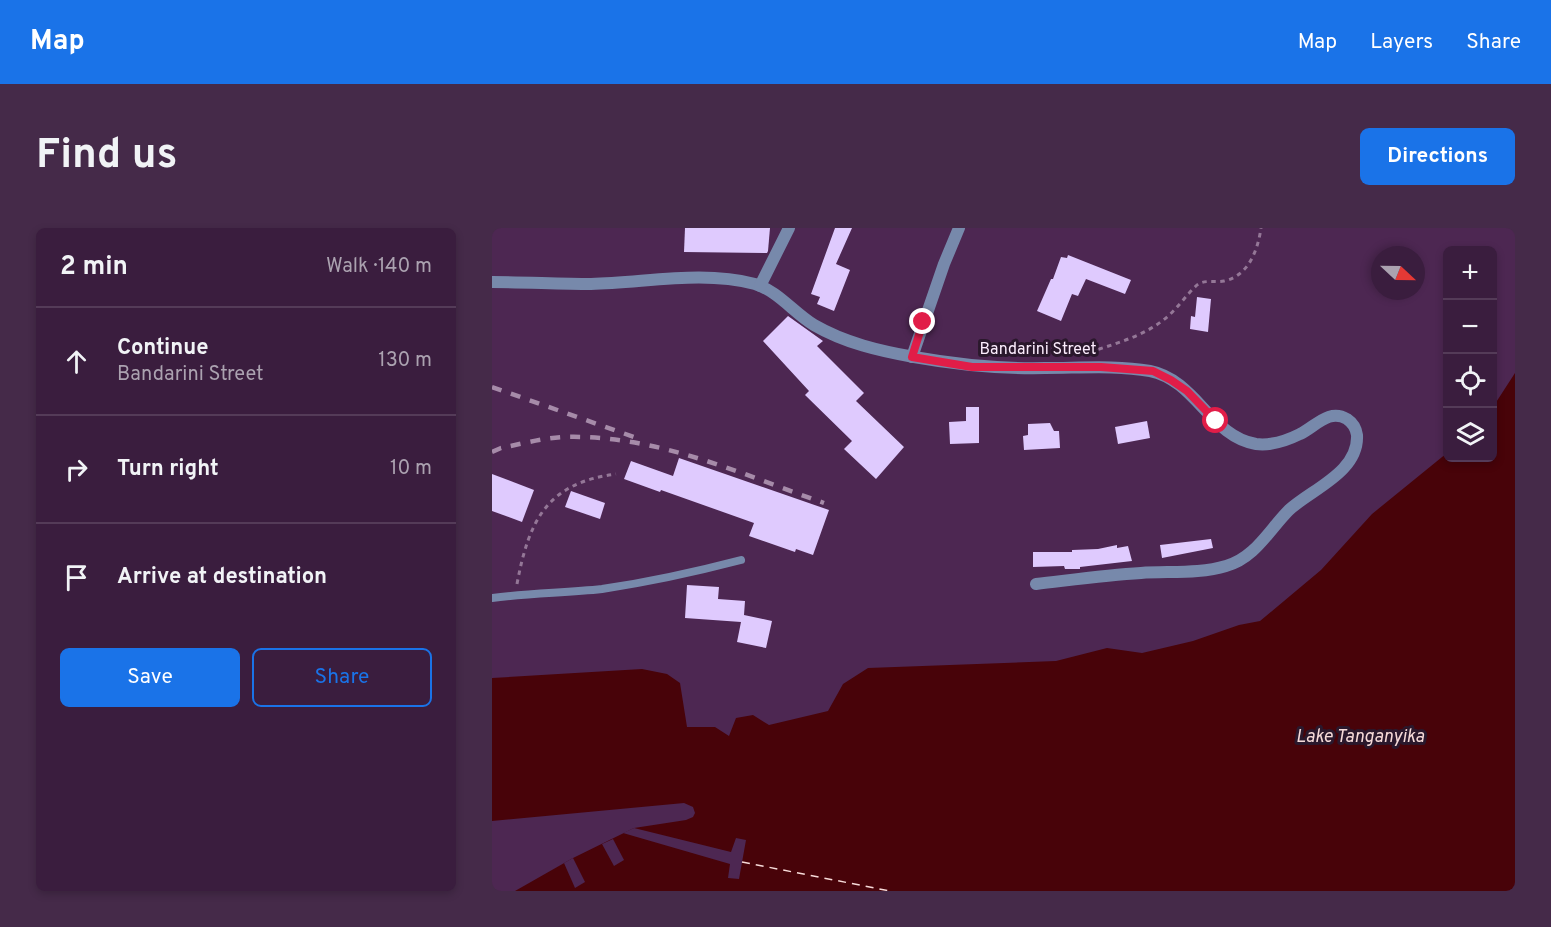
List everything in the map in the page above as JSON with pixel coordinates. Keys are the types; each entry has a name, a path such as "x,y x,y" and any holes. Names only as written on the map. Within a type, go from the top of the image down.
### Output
{"street":[{"path":"760,285 789,228"},
{"path":"912,357 940,274 959,228"},
{"name":"Bandarini Street","path":"492,282 590,284 701,278 733,279 760,285 785,301 812,323 835,335 860,345 912,357 972,367 1101,367 1153,371 1187,391 1234,438 1255,444 1273,445 1303,433 1327,417 1344,417 1356,430 1355,450 1348,462 1290,510 1251,553 1238,562 1214,568 1124,574 1036,584"}],"lane":[{"path":"492,598 636,584 741,560"}],"path":[{"path":"1089,352 1145,332 1163,321 1199,283 1225,281 1239,274 1257,252 1261,228"},
{"path":"515,595 528,539 535,522 571,486 586,479 616,474"}],"water":[{"name":"Lake Tanganyika","path":"1515,373 1515,891 515,891 573,858 634,828 686,820 693,817 695,813 693,807 684,803 492,821 492,678 642,669 667,674 680,683 687,727 715,727 729,736 736,718 753,715 769,725 828,711 843,684 868,668 1056,661 1107,648 1142,653 1193,641 1239,625 1260,621 1321,570 1372,514 1443,456 1443,462 1497,462 1497,401"}],"pier":[{"path":"634,828 731,852 736,838 746,840 739,879 728,878 730,864 623,833"},
{"path":"613,839 624,860 614,866 602,844"},
{"path":"573,858 585,882 575,888 564,863"}],"building":[{"path":"685,228 770,228 768,251 767,253 684,252"},
{"path":"835,228 852,228 836,264 850,270 834,311 817,304 820,297 811,294"},
{"path":"1068,255 1131,280 1125,294 1086,279 1078,296 1072,294 1061,321 1037,311 1061,257 1067,258"},
{"path":"1197,297 1211,299 1208,332 1190,329 1191,316 1195,317"},
{"path":"788,316 823,341 817,346 864,393 856,401 904,447 876,479 844,449 852,441 805,395 809,391 763,341"},
{"path":"966,407 979,407 979,443 950,444 949,422 966,421"},
{"path":"1147,421 1150,438 1118,444 1115,427"},
{"path":"1050,423 1054,431 1059,431 1060,448 1024,450 1023,436 1028,435 1028,424"},
{"path":"679,458 829,510 813,555 796,549 795,552 749,536 754,523 624,479 631,461 673,476"},
{"path":"492,474 534,490 522,522 492,511"},
{"path":"571,491 605,503 600,519 565,507"},
{"path":"1211,539 1213,548 1162,558 1160,545"},
{"path":"1117,545 1117,548 1128,546 1132,561 1080,567 1080,569 1065,569 1064,566 1033,567 1033,552 1072,552 1072,550 1098,549"},
{"path":"687,585 719,587 718,599 745,601 744,615 772,621 766,648 737,642 741,622 685,618"}],"ferry route":[{"path":"742,862 890,891"}],"railway":[{"path":"492,387 634,437"},
{"path":"492,452 524,443 564,437 631,442 697,458 824,503"}],"route":[{"path":"923,322 912,357 972,367 1101,367 1153,371 1187,391 1216,421"}]}
